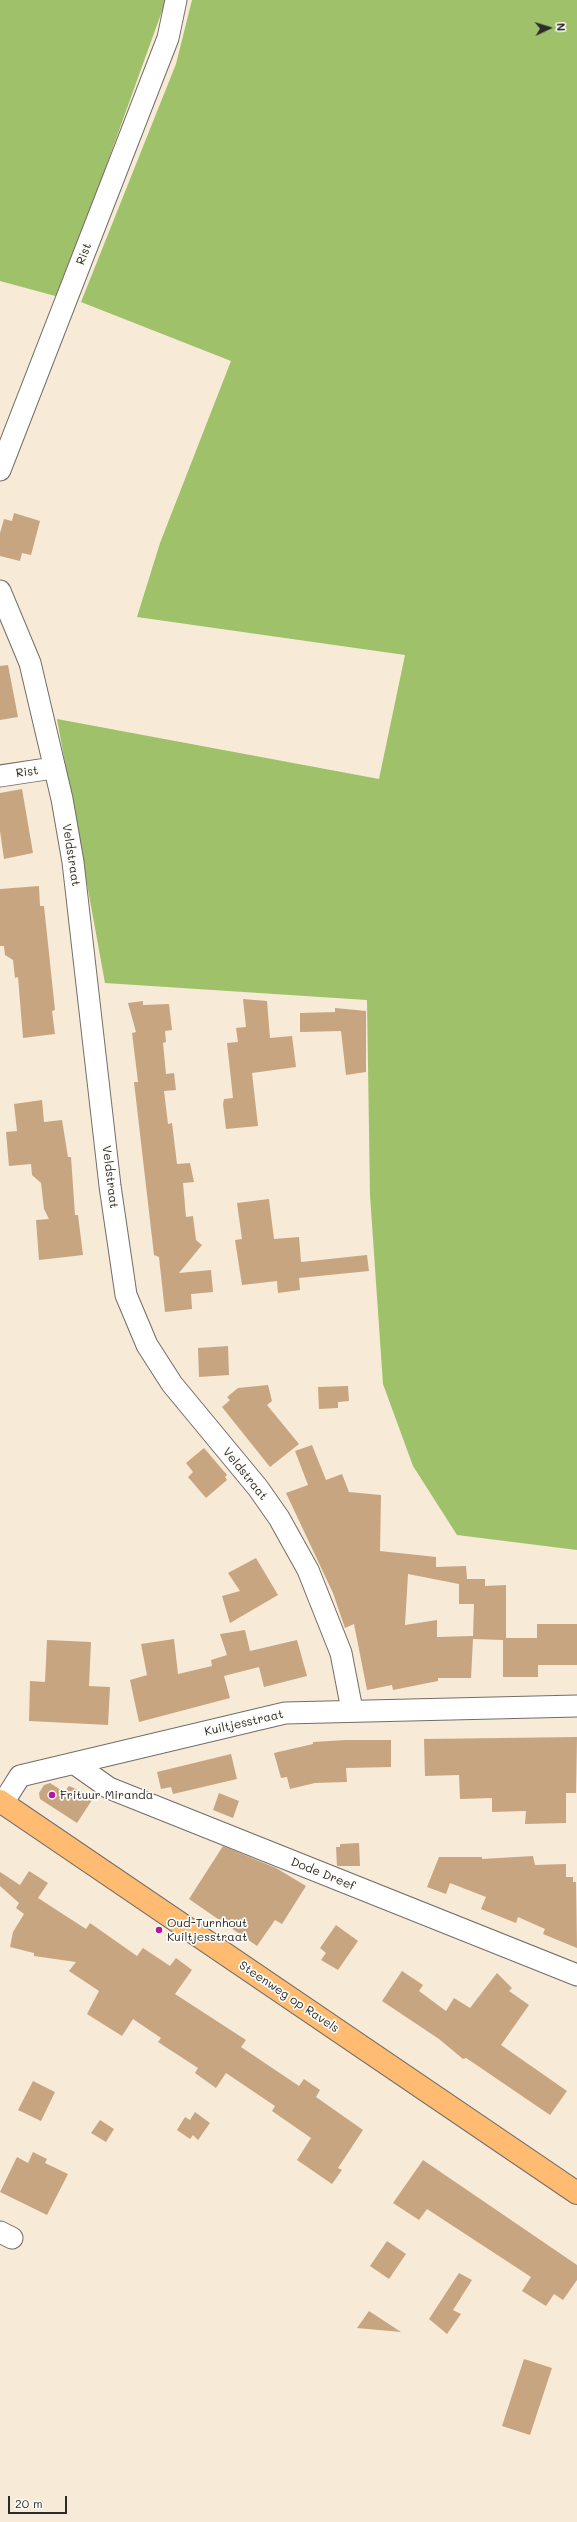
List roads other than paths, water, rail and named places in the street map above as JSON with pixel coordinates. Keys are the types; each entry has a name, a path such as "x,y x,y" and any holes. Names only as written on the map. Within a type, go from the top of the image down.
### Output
{"main road":[{"name":"Steenweg op Ravels","path":"2,1802 577,2193"}],"street":[{"name":"Rist","path":"0,470 168,38 176,0"},
{"name":"Veldstraat","path":"0,591 30,663 53,768 62,799 73,862 110,1186 126,1295 147,1346 172,1384 258,1488 279,1518 308,1570 341,1653 352,1710"},
{"name":"Rist","path":"0,776 53,768"},
{"name":"Kuiltjesstraat","path":"2,1802 20,1776 285,1713 352,1710 577,1706"},
{"name":"Dode Dreef","path":"75,1764 109,1788 577,1975"}],"place":[{"name":"Frituur Miranda","path":"52,1795"},
{"name":"Oud-Turnhout Kuiltjesstraat","path":"159,1930"}]}
